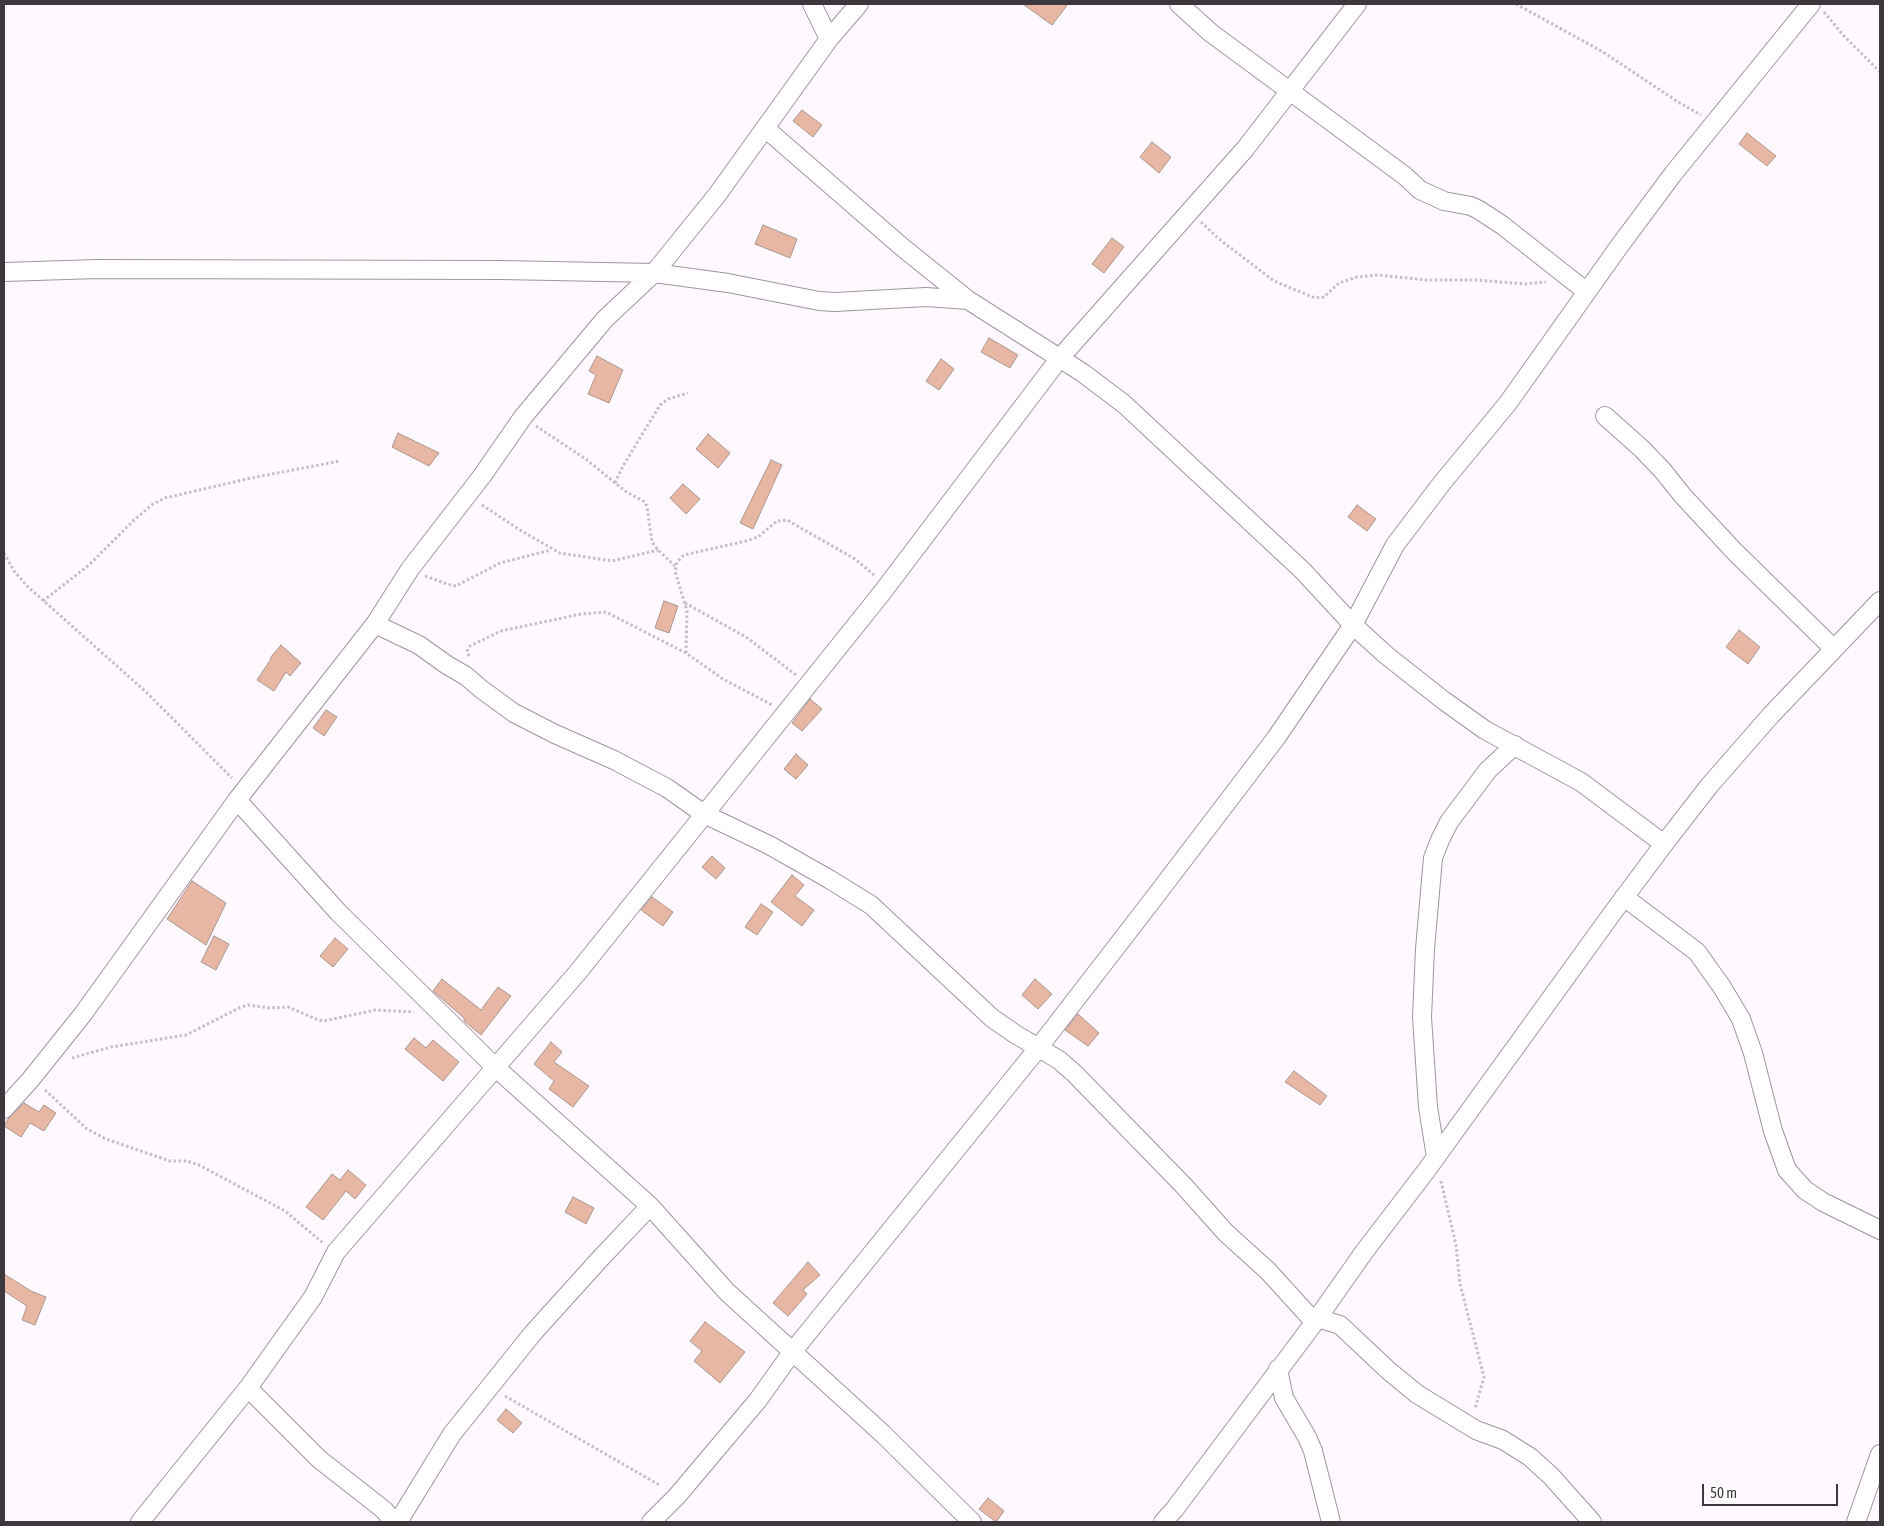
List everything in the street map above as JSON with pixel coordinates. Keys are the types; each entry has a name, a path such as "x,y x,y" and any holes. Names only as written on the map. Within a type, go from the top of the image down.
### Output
{"street":[{"path":"812,4 829,39"},
{"path":"4,1109 31,1079 83,1014 241,795 375,624 410,569 467,495 523,417 605,319 654,273 717,195 829,39 859,4"},
{"path":"1179,4 1211,33 1405,176 1420,190 1435,198 1471,206 1480,210 1502,224 1587,292"},
{"path":"140,1522 248,1388 313,1297 336,1252 578,972 887,585 1059,359 1245,150 1289,90 1357,4"},
{"path":"651,1522 677,1496 758,1400 793,1351 1039,1047 1276,738 1353,625 1395,545 1442,483 1508,403 1673,174 1714,122 1817,7"},
{"path":"765,128 902,247 968,300 1083,373 1124,404 1304,571 1353,625 1386,655 1485,730 1582,782 1664,844"},
{"path":"4,272 117,269 501,270 654,273 728,283 819,301 844,302 918,298 968,300"},
{"path":"1605,416 1642,449 1735,552 1834,648"},
{"path":"1162,1522 1174,1510 1317,1318 1624,897 1709,786 1771,715 1880,601"},
{"path":"375,624 419,645 471,680 480,690 514,713 667,788 704,814 769,844 871,905 992,1018 1059,1060 1075,1074 1226,1232 1268,1271 1308,1315 1340,1325 1389,1371 1417,1394 1476,1430 1504,1440 1530,1457 1551,1476 1592,1522"},
{"path":"1436,1157 1428,1107 1422,1017 1425,949 1434,858 1449,822 1488,770 1515,745"},
{"path":"241,795 338,912 495,1067 650,1206 727,1292 883,1434 972,1522"},
{"path":"1624,897 1698,952 1722,986 1741,1019 1753,1053 1773,1131 1787,1170 1805,1190 1823,1202 1880,1230"},
{"path":"248,1388 319,1459 377,1504 396,1522 452,1434 533,1333 650,1206"},
{"path":"1278,1369 1284,1398 1313,1451 1331,1522"},
{"path":"1856,1522 1880,1454"}],"path":[{"path":"1516,4 1603,52 1678,102 1714,122"},
{"path":"1817,7 1880,72"},
{"path":"1190,211 1219,239 1268,277 1315,298 1324,296 1339,283 1376,275 1426,280 1476,280 1525,284 1569,278"},
{"path":"615,483 623,466 660,405 668,399 688,393"},
{"path":"523,417 587,460 615,483 643,500 646,505 652,542 675,566"},
{"path":"43,601 89,566 152,504 165,498 242,480 340,461"},
{"path":"467,495 552,550 560,553 606,561 658,550"},
{"path":"686,653 687,622 685,603 675,574 677,562 684,556 758,537 777,521 787,520 855,560 887,585"},
{"path":"410,569 436,581 456,586 500,563 552,550"},
{"path":"4,553 20,579 145,691 208,756 241,795"},
{"path":"685,603 746,637 809,684"},
{"path":"471,680 474,666 467,651 474,643 501,631 592,612 606,612 686,653 723,679 786,712"},
{"path":"67,1060 81,1054 111,1047 186,1035 248,1005 270,1008 288,1007 324,1021 375,1010 417,1013"},
{"path":"31,1079 70,1111 88,1129 100,1136 141,1152 199,1165 285,1211 336,1252"},
{"path":"1436,1157 1456,1245 1460,1284 1484,1377 1481,1392 1468,1425"},
{"path":"490,1387 677,1496"}],"building":[{"path":"1023,4 1068,4 1052,25"},
{"path":"802,110 822,125 813,137 793,121"},
{"path":"1747,133 1776,156 1767,166 1739,144"},
{"path":"1152,142 1171,157 1159,173 1140,157"},
{"path":"763,225 797,239 790,258 755,244"},
{"path":"1112,238 1124,247 1104,273 1092,264"},
{"path":"989,338 1018,355 1010,368 981,352"},
{"path":"597,356 623,370 609,403 588,394 596,375 589,371"},
{"path":"941,359 954,369 939,390 926,381"},
{"path":"398,433 439,453 429,466 392,447"},
{"path":"708,434 730,453 718,468 696,449"},
{"path":"771,460 782,465 753,529 740,523"},
{"path":"683,484 700,499 686,514 670,498"},
{"path":"1357,505 1376,519 1367,531 1348,517"},
{"path":"664,601 678,606 669,633 655,628"},
{"path":"1739,630 1760,647 1748,664 1726,647"},
{"path":"281,645 301,663 290,676 286,672 274,691 257,680 270,658"},
{"path":"810,699 822,709 802,731 792,723"},
{"path":"326,710 337,717 324,736 313,728"},
{"path":"796,754 808,765 796,779 784,769"},
{"path":"712,856 725,868 716,879 702,867"},
{"path":"792,875 804,885 795,896 814,910 802,926 771,902"},
{"path":"192,881 226,903 206,945 167,919"},
{"path":"652,897 673,912 663,926 641,910"},
{"path":"761,904 773,912 757,935 745,927"},
{"path":"214,936 229,944 216,970 201,962"},
{"path":"335,938 348,949 333,967 320,956"},
{"path":"442,979 481,1010 498,987 511,996 481,1035 433,991"},
{"path":"1035,979 1052,994 1038,1009 1022,995"},
{"path":"1078,1014 1099,1033 1088,1046 1065,1030"},
{"path":"414,1038 426,1048 433,1040 459,1062 443,1081 405,1049"},
{"path":"551,1042 562,1052 554,1062 589,1086 573,1107 549,1089 554,1081 534,1064"},
{"path":"1294,1071 1327,1096 1320,1105 1285,1082"},
{"path":"24,1103 39,1112 44,1105 56,1113 44,1131 30,1123 21,1137 4,1126 8,1119"},
{"path":"348,1170 366,1185 355,1199 346,1191 323,1220 306,1207 332,1174 340,1180"},
{"path":"573,1197 594,1208 586,1224 565,1212"},
{"path":"808,1262 820,1275 803,1290 807,1294 788,1316 773,1303"},
{"path":"4,1274 31,1291 46,1297 35,1325 22,1320 27,1306 4,1291"},
{"path":"705,1322 745,1352 720,1383 694,1361 702,1351 690,1341"},
{"path":"506,1409 522,1423 513,1433 497,1420"},
{"path":"988,1498 1004,1511 996,1522 979,1509"}]}
